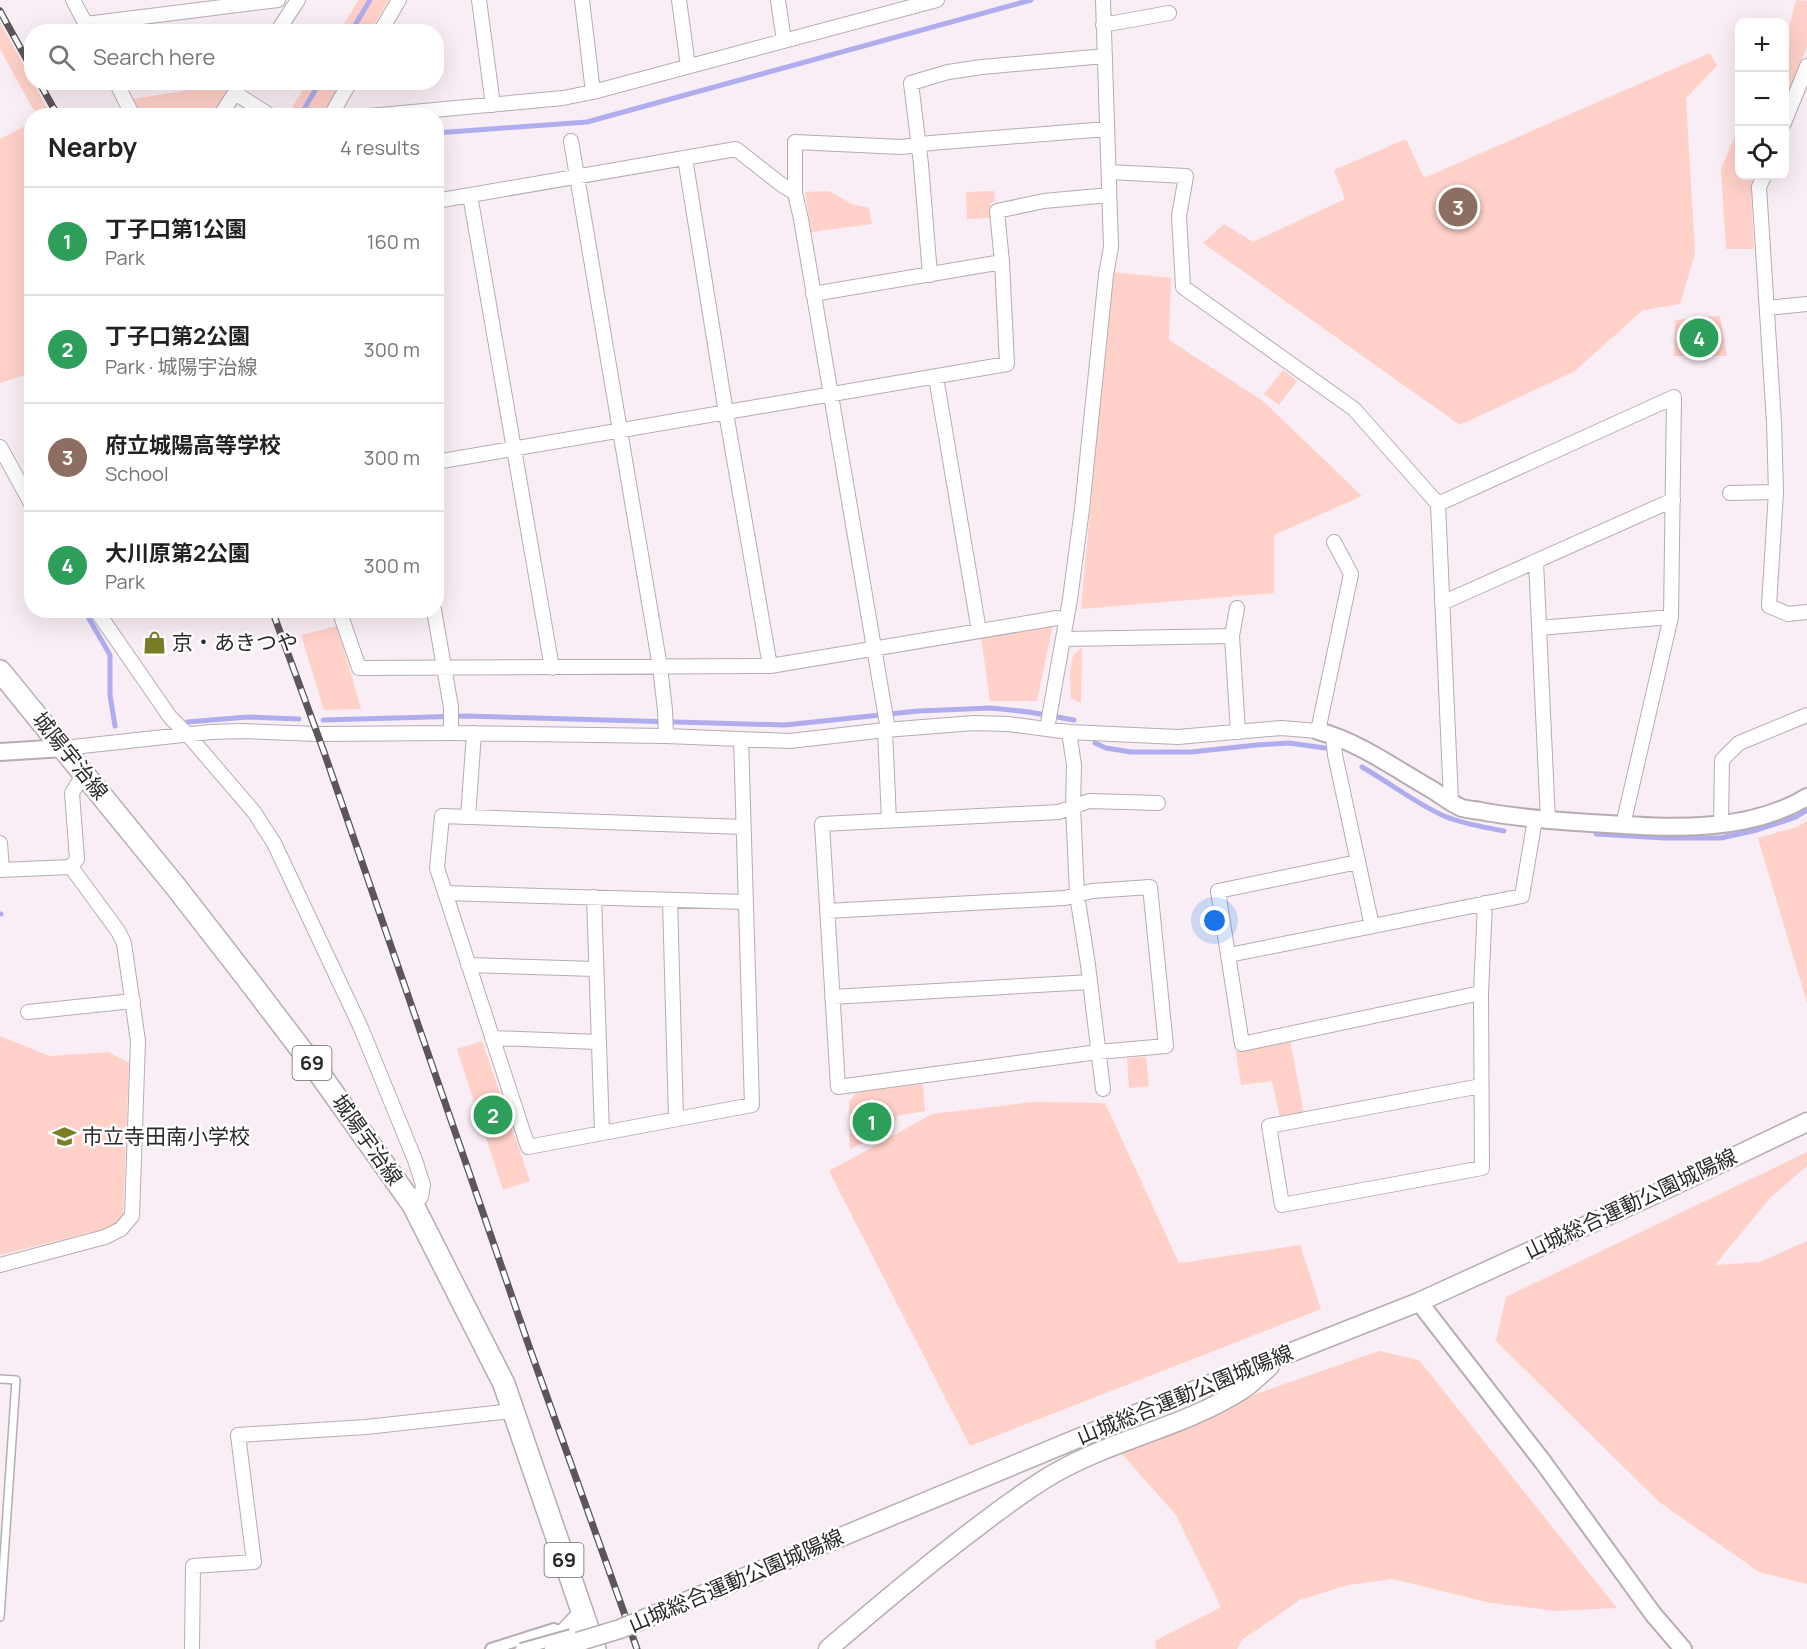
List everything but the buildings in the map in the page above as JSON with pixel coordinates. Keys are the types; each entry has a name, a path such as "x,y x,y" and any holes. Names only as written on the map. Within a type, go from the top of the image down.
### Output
{"main road":[{"name":"城陽宇治線","path":"0,671 256,990 319,1072 413,1205 504,1384 579,1624 595,1649"},
{"name":"山城総合運動公園城陽線","path":"554,1649 620,1629 1170,1400 1419,1302 1807,1122"},
{"path":"828,1649 955,1543 1023,1492 1056,1472 1093,1454 1220,1403 1244,1389 1280,1357"},
{"path":"535,1649 579,1624"}],"street":[{"path":"73,0 86,24"},
{"path":"115,24 278,0"},
{"path":"282,24 298,0"},
{"path":"385,24 399,0"},
{"path":"479,0 493,105"},
{"path":"582,0 593,92"},
{"path":"679,0 688,66"},
{"path":"778,0 784,41"},
{"path":"444,109 563,98 593,92 784,41 887,7 937,0"},
{"path":"1047,725 1064,639 1082,509 1106,275 1111,247 1103,0"},
{"path":"1103,25 1169,13"},
{"path":"930,274 921,164 911,83 948,72 982,67 1105,56"},
{"path":"1789,113 1807,66"},
{"path":"120,90 130,108"},
{"path":"225,108 237,90"},
{"path":"240,90 262,108"},
{"path":"335,108 345,90"},
{"path":"889,820 885,705 795,193 795,142 902,147 1107,129"},
{"path":"571,141 660,667 666,732"},
{"path":"444,200 736,149 795,193"},
{"path":"685,158 770,666"},
{"path":"1108,172 1186,176 1179,216 1183,287 1354,409 1438,504 1451,801"},
{"path":"1762,180 1759,187 1774,422 1776,492 1769,606 1788,614 1807,612"},
{"path":"470,195 552,668"},
{"path":"444,461 1007,364 997,211 1044,201 1109,195"},
{"path":"813,294 1002,262"},
{"path":"1767,308 1807,304"},
{"path":"936,377 979,631"},
{"path":"1438,504 1674,398 1671,617 1623,825"},
{"path":"0,447 24,490"},
{"path":"1730,493 1776,492"},
{"path":"1442,603 1673,500"},
{"path":"1334,542 1351,574 1325,733 1372,926"},
{"path":"1229,955 1522,896 1542,820 1536,561"},
{"path":"1237,608 1232,636 1235,713 1238,732"},
{"path":"1539,628 1671,617"},
{"path":"102,618 170,717 254,812 287,867 361,1028 415,1160 423,1185 421,1197 413,1205"},
{"path":"342,618 359,668 552,668 770,666 1057,618"},
{"path":"435,618 451,720"},
{"path":"1064,639 1232,636"},
{"path":"1721,825 1722,760 1739,743 1807,715"},
{"path":"0,752 64,748 210,732 317,734 451,720 474,733 666,732 790,741 886,727 974,723 1047,725 1069,732 1178,737 1281,728 1325,733 1462,807 1542,820 1678,828 1721,825 1754,818 1795,804 1807,797"},
{"path":"1069,732 1074,765 1073,806 1077,895 1103,1089"},
{"path":"468,817 474,733"},
{"path":"741,739 752,1105 528,1147 437,868 442,816 743,827"},
{"path":"0,843 1,870 71,867 77,860 72,793 86,776"},
{"path":"828,911 1065,898 1092,891 1150,887 1166,1046 1098,1052 838,1087 822,824 1059,812 1089,801 1158,803"},
{"path":"1358,862 1218,891 1242,1044 1481,993"},
{"path":"0,1265 105,1237 122,1229 132,1216 138,1051 124,944 118,931 71,867"},
{"path":"445,893 746,902"},
{"path":"594,897 602,1133"},
{"path":"670,900 676,1119"},
{"path":"1481,1086 1269,1126 1282,1205 1482,1168 1481,993 1485,903"},
{"path":"468,965 595,969"},
{"path":"832,997 1090,982"},
{"path":"28,1012 133,1000"},
{"path":"492,1038 598,1042"},
{"path":"1419,1302 1550,1471 1653,1614 1683,1649"},
{"path":"192,1649 193,1566 254,1562 238,1435 366,1427 513,1411"},
{"path":"521,1649 579,1624"},
{"path":"491,1649 554,1629"}],"lane":[{"path":"0,1378 16,1380 0,1617"}],"shaded area":[{"path":"359,0 389,0 374,24 344,24"},
{"path":"1796,0 1807,1 1807,47 1789,94 1789,72 1789,26"},
{"path":"0,22 24,66 24,90 37,90 47,108 32,108 0,49"},
{"path":"1710,53 1717,66 1686,98 1695,253 1680,304 1643,310 1575,371 1460,425 1203,243 1224,224 1253,242 1345,199 1334,170 1406,139 1424,178"},
{"path":"189,90 228,90 216,108 138,108 133,99"},
{"path":"303,90 337,90 326,108 291,108"},
{"path":"24,127 24,375 0,383 0,139"},
{"path":"1735,136 1735,180 1755,180 1751,190 1754,249 1726,249 1721,169"},
{"path":"829,191 852,204 869,208 872,224 811,232 805,192"},
{"path":"994,191 995,202 990,203 991,218 967,219 966,192"},
{"path":"1112,272 1171,278 1169,340 1263,401 1362,496 1274,535 1274,593 1081,609"},
{"path":"1720,316 1727,356 1674,356 1675,320"},
{"path":"1283,370 1297,381 1279,405 1264,394"},
{"path":"1053,624 1037,701 990,701 981,636"},
{"path":"337,626 361,709 324,710 301,635"},
{"path":"1082,648 1081,703 1071,698 1070,674 1073,655"},
{"path":"1807,821 1807,1003 1758,838 1797,827"},
{"name":"市立寺田南小学校","path":"0,1036 49,1056 109,1052 129,1063 123,1216 117,1223 104,1229 0,1255"},
{"path":"1290,1040 1304,1114 1280,1118 1272,1081 1241,1085 1236,1052"},
{"path":"482,1041 530,1181 503,1190 457,1049"},
{"path":"1146,1057 1149,1086 1129,1088 1127,1058"},
{"path":"923,1084 925,1111 897,1116 892,1129 850,1149 849,1101 857,1092"},
{"path":"1034,1102 1105,1103 1179,1263 1300,1245 1321,1309 970,1446 829,1171 932,1114"},
{"path":"1807,1152 1807,1166 1771,1197 1715,1265 1760,1262 1807,1241 1807,1584 1759,1572 1659,1502 1496,1341 1506,1297"},
{"path":"1379,1351 1419,1360 1617,1608 1557,1611 1491,1603 1393,1579 1348,1585 1300,1600 1242,1640 1237,1649 1156,1649 1155,1641 1221,1607 1176,1515 1113,1444"}],"waterway":[{"path":"356,24 370,0"},
{"path":"444,132 587,122 1031,0"},
{"path":"305,108 315,90"},
{"path":"89,618 110,655 110,695 115,726"},
{"path":"323,720 466,716 785,725 918,711 991,708 1074,720"},
{"path":"187,722 248,717 299,719"},
{"path":"1095,743 1106,748 1131,752 1191,752 1289,743 1325,748"},
{"path":"1362,767 1444,816 1504,831"},
{"path":"1596,834 1664,838 1721,838 1757,830 1796,817 1807,810"}],"railway":[{"path":"0,11 24,54"},
{"path":"43,90 54,108"},
{"path":"275,618 324,752 531,1352 637,1649"}],"place":[{"name":"府立城陽高等学校","path":"1458,207"},
{"name":"大川原第2公園","path":"1699,338"},
{"name":"京・あきつや","path":"154,643"},
{"name":"丁子口第2公園","path":"493,1115"},
{"name":"丁子口第1公園","path":"872,1122"},
{"name":"市立寺田南小学校","path":"64,1137"}]}
